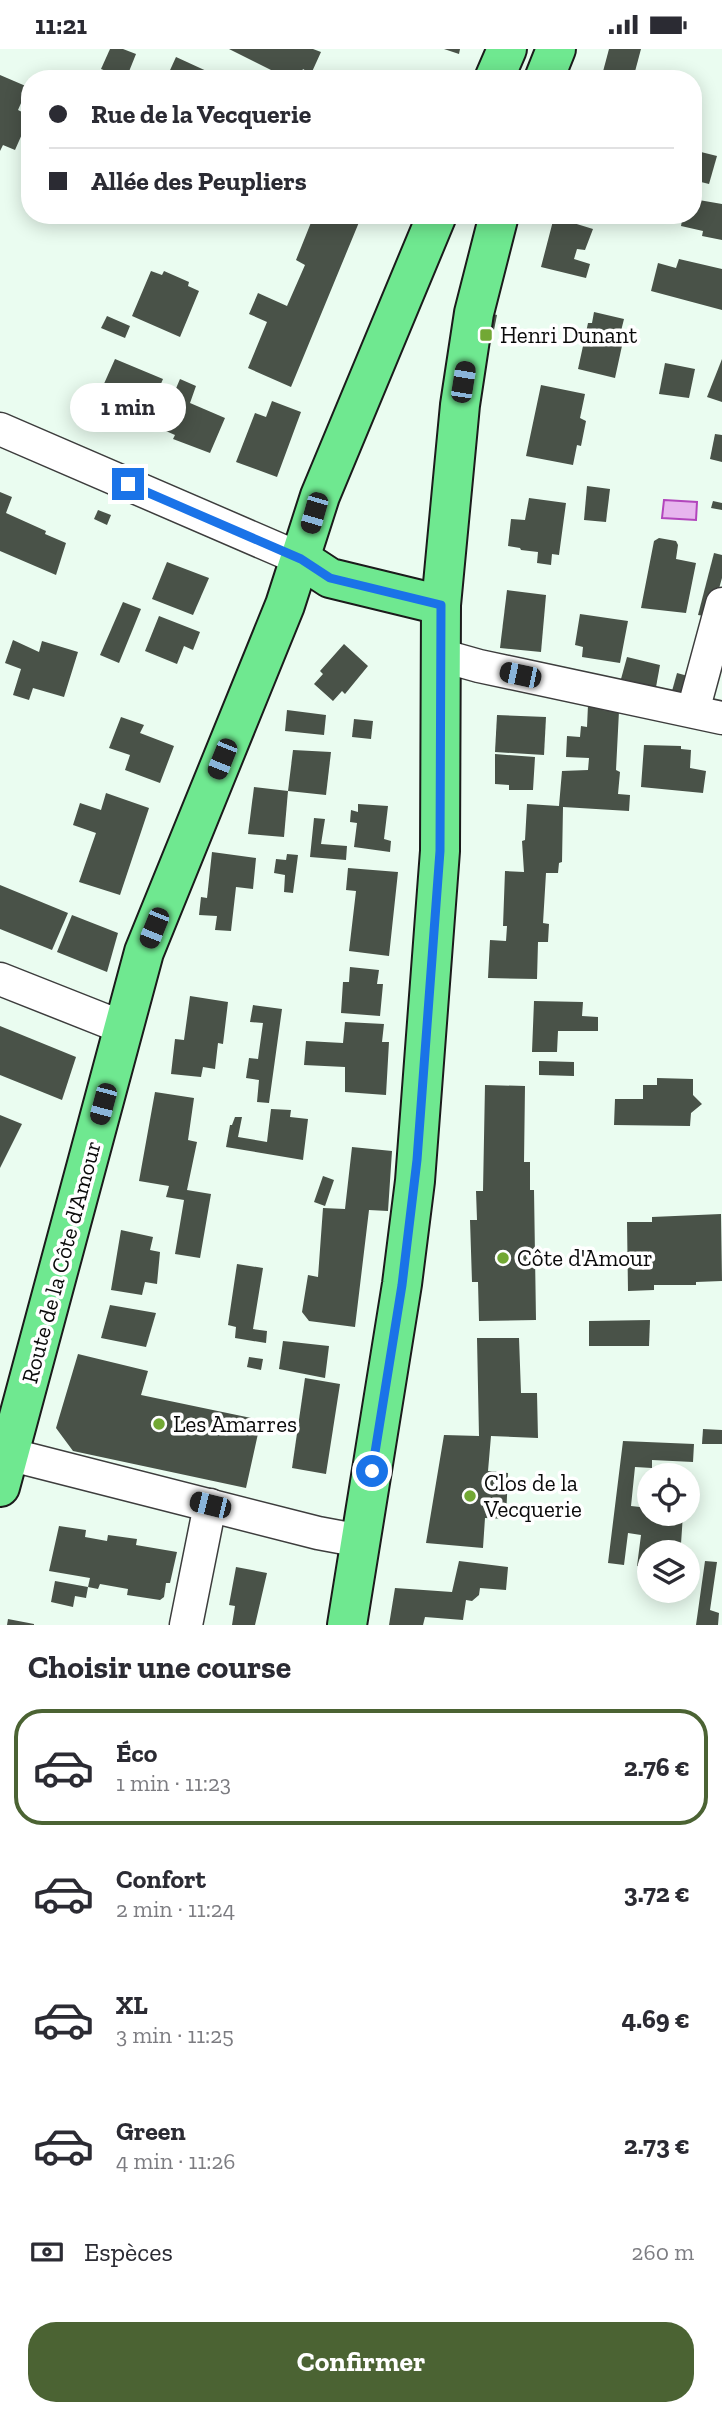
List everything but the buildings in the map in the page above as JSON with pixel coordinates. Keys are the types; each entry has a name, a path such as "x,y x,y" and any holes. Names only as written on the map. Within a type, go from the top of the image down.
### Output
{"main road":[{"path":"498,70 507,49"},
{"path":"548,70 556,49"},
{"name":"Route de la Côte d'Amour","path":"4,1470 144,952 285,605 320,496 433,224"},
{"path":"347,1625 402,1285 415,1181 440,851 441,605 460,405 474,313 497,224"},
{"path":"301,559 330,578 441,605"}],"street":[{"path":"0,429 301,559"},
{"path":"440,655 496,670 707,714 722,604"},
{"path":"0,979 124,1028"},
{"path":"4,1470 210,1505 361,1541"},
{"path":"186,1625 210,1505"}],"shaded area":[{"path":"664,500 697,502 696,520 662,518"}],"place":[{"name":"Henri Dunant","path":"486,335"},
{"name":"Côte d'Amour","path":"503,1258"},
{"name":"Les Amarres","path":"159,1424"},
{"name":"Clos de la Vecquerie","path":"470,1496"}],"route":[{"path":"128,484 301,559 330,578 441,605 440,851 417,1160 402,1285 372,1471"}]}
